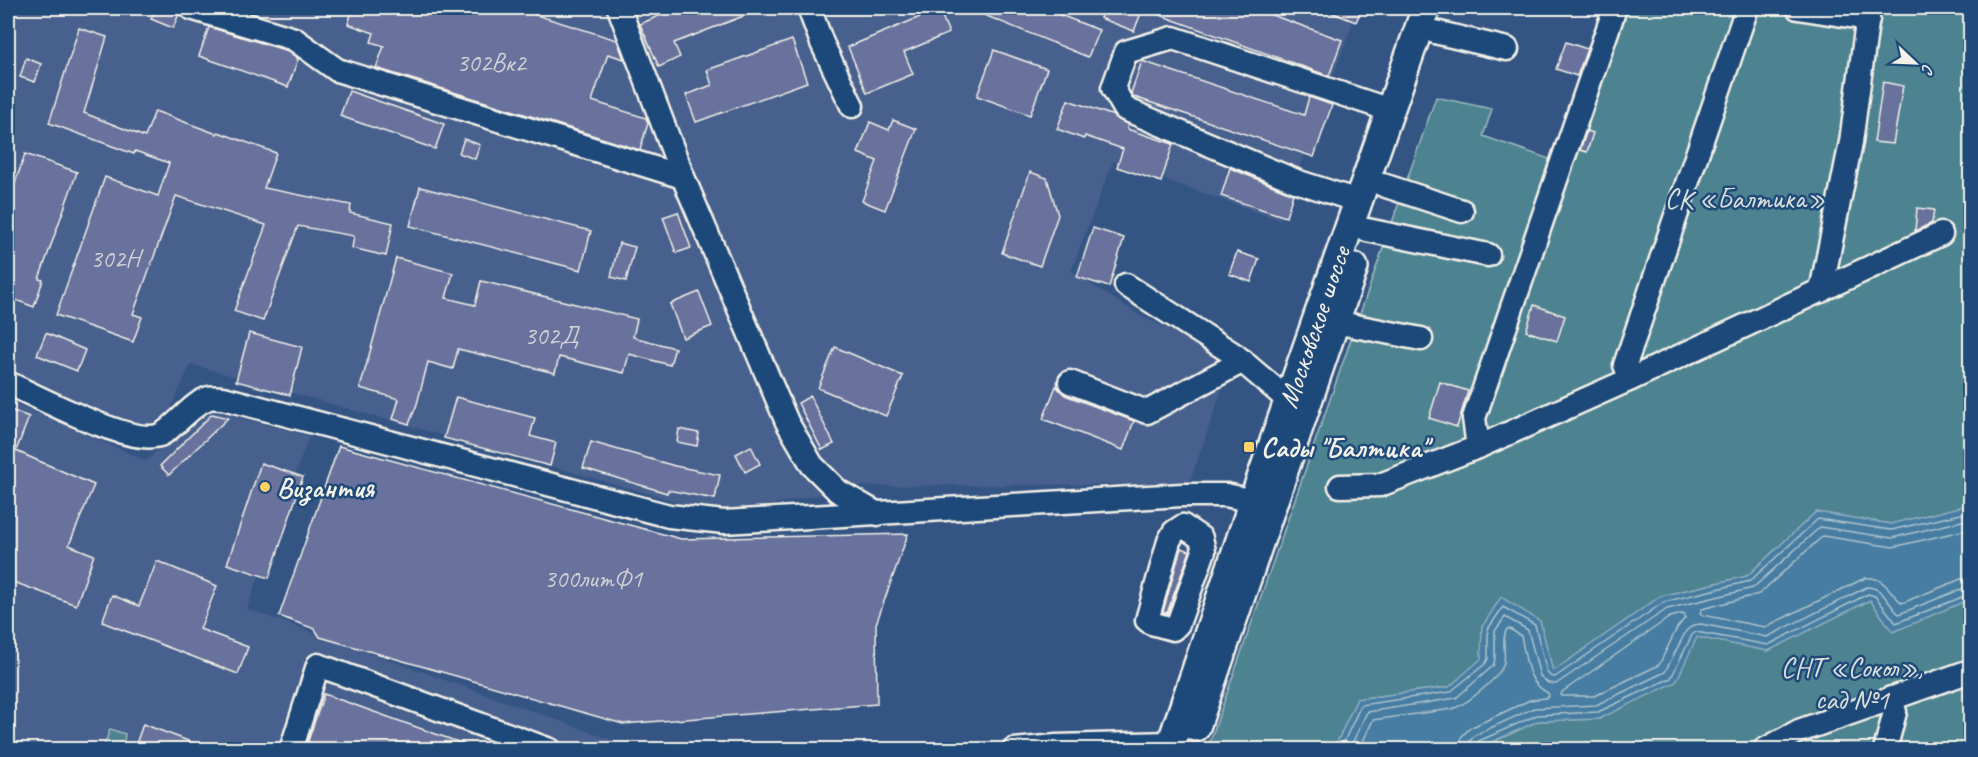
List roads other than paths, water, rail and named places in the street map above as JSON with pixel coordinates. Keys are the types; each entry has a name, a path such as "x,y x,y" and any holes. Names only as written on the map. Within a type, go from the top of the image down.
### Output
{"main road":[{"name":"Московское шоссе","path":"1262,504 1288,400 1390,110 1435,16"},
{"name":"Московское шоссе","path":"1176,748 1262,504 1335,322 1383,185 1435,16"}],"street":[{"path":"191,8 294,39 337,69 683,177"},
{"path":"619,8 683,177 787,422 812,465 838,491 878,514"},
{"path":"809,8 822,43 852,106"},
{"path":"1478,447 1474,418 1615,8"},
{"path":"1631,379 1625,365 1747,8"},
{"path":"1798,8 1869,13 1851,142 1821,291"},
{"path":"1435,16 1507,49"},
{"path":"1358,201 1296,181 1125,109 1113,88 1126,52 1173,38 1390,110"},
{"path":"1383,185 1462,211"},
{"path":"1367,230 1488,255"},
{"path":"1340,486 1380,485 1478,447 1631,379 1941,234"},
{"path":"1126,285 1236,355 1288,400"},
{"path":"1335,322 1421,339"},
{"path":"1070,382 1147,412 1243,361"},
{"path":"8,383 115,431 139,437 161,435 208,398 223,398 669,516 724,522 1182,495 1226,495 1262,504"},
{"path":"1182,495 1183,526"},
{"path":"291,750 318,665 550,750"},
{"path":"1764,750 1799,731 1971,670"},
{"path":"1885,750 1895,712 1891,699"},
{"path":"1014,750 1176,748"}],"water":[{"path":"1968,505 1970,507 1970,599 1893,632 1870,600 1768,651 1697,637 1676,682 1599,719 1538,721 1476,749 1334,749 1357,699 1449,687 1481,659 1482,627 1501,597 1540,621 1553,671 1661,596 1747,576 1816,512 1891,524"}],"place":[{"name":"Сады \"Балтика\"","path":"1249,447"},
{"name":"Византия","path":"265,487"}],"park label":[{"name":"СК «Балтика»","path":"1745,198"},
{"name":"СНТ «Сокол», сад №1","path":"1852,683"}]}
